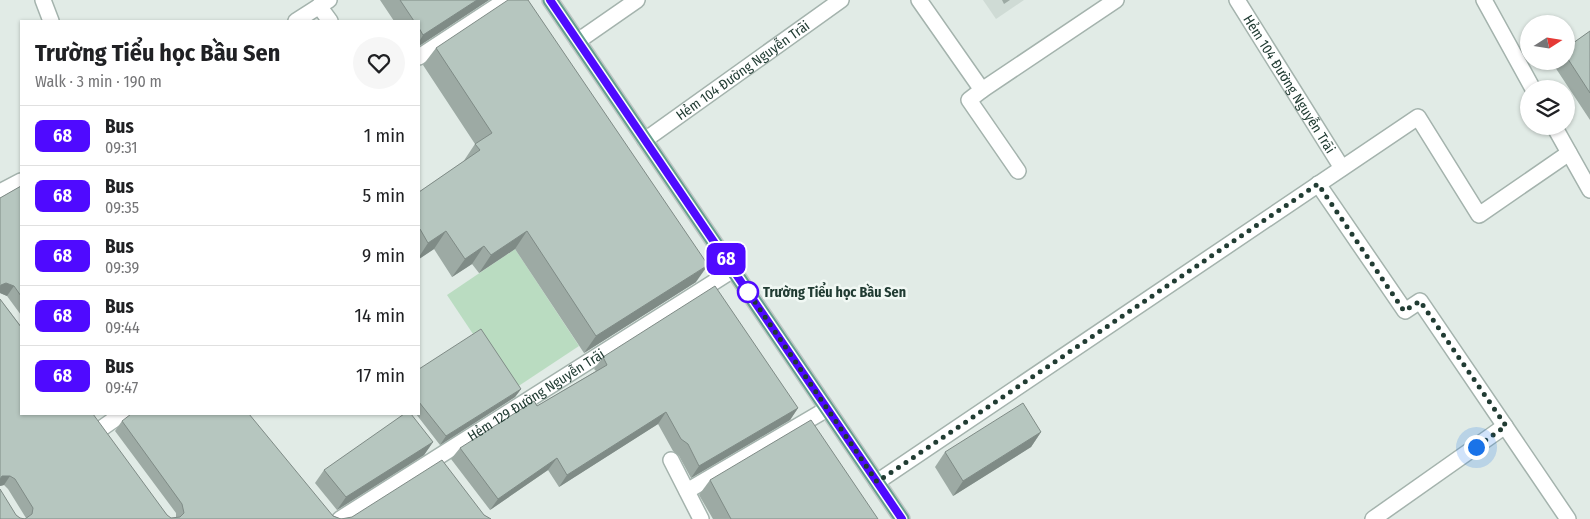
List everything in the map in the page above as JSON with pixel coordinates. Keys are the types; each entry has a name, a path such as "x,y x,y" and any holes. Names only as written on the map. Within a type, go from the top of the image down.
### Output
{"main road":[{"path":"550,0 902,519"}],"street":[{"path":"43,0 51,20"},
{"path":"420,56 506,0"},
{"path":"578,41 637,0"},
{"name":"Hẻm 104 Đường Nguyễn Trãi","path":"645,140 841,0"},
{"path":"919,0 982,90"},
{"path":"1018,171 969,100 1116,0"},
{"name":"Hẻm 104 Đường Nguyễn Trãi","path":"1237,0 1342,168"},
{"path":"1484,0 1528,80"},
{"path":"298,20 324,3 330,20"},
{"path":"877,482 1418,116 1479,215 1569,154"},
{"path":"1559,135 1569,154 1584,164 1590,190"},
{"path":"0,192 20,182"},
{"path":"1318,184 1404,311 1420,301 1568,519"},
{"name":"Hẻm 129 Đường Nguyễn Trãi","path":"334,517 441,461 733,270"},
{"path":"687,491 827,409"},
{"path":"92,415 106,434 121,415"},
{"path":"1374,519 1506,426"},
{"path":"427,443 441,461"},
{"path":"671,460 701,519"}],"shaded area":[{"path":"983,0 1024,0 996,19"}],"green space":[{"path":"515,249 579,346 511,391 447,295"}],"building":[{"path":"400,0 477,0 423,35 420,30 420,20 413,20"},
{"path":"508,0 528,0 708,265 596,336 527,231 491,255 484,246 465,259 446,231 428,243 420,229 420,191 480,150 475,144 492,133 436,48"},
{"path":"1590,31 1590,93 1575,70 1575,42"},
{"path":"20,187 20,295 14,286 6,283 0,287 0,198"},
{"path":"715,286 798,408 699,466 688,444 681,439 666,412 567,475 557,458 498,499 460,448 534,401 537,406 607,365 603,357"},
{"path":"0,299 20,326 20,415 94,415 171,518 180,517 184,513 182,504 122,421 130,415 250,415 333,516 341,519 25,519 32,514 33,508 15,479 10,476 2,476 0,479"},
{"path":"481,329 521,389 446,436 420,403 420,368"},
{"path":"1023,403 1041,432 963,481 945,452"},
{"path":"403,415 412,415 433,442 346,497 324,470"},
{"path":"811,420 878,519 731,519 710,480"},
{"path":"442,460 484,515 491,519 341,519 352,517"},
{"path":"0,489 16,515 25,519 0,519"}],"bus line":[{"name":"68","path":"550,0 902,519"}],"place":[{"name":"Trường Tiểu học Bầu Sen","path":"748,292"}],"route":[{"path":"748,292 744,286 877,482 1318,184 1404,311 1420,301 1506,426 1476,447"}]}
